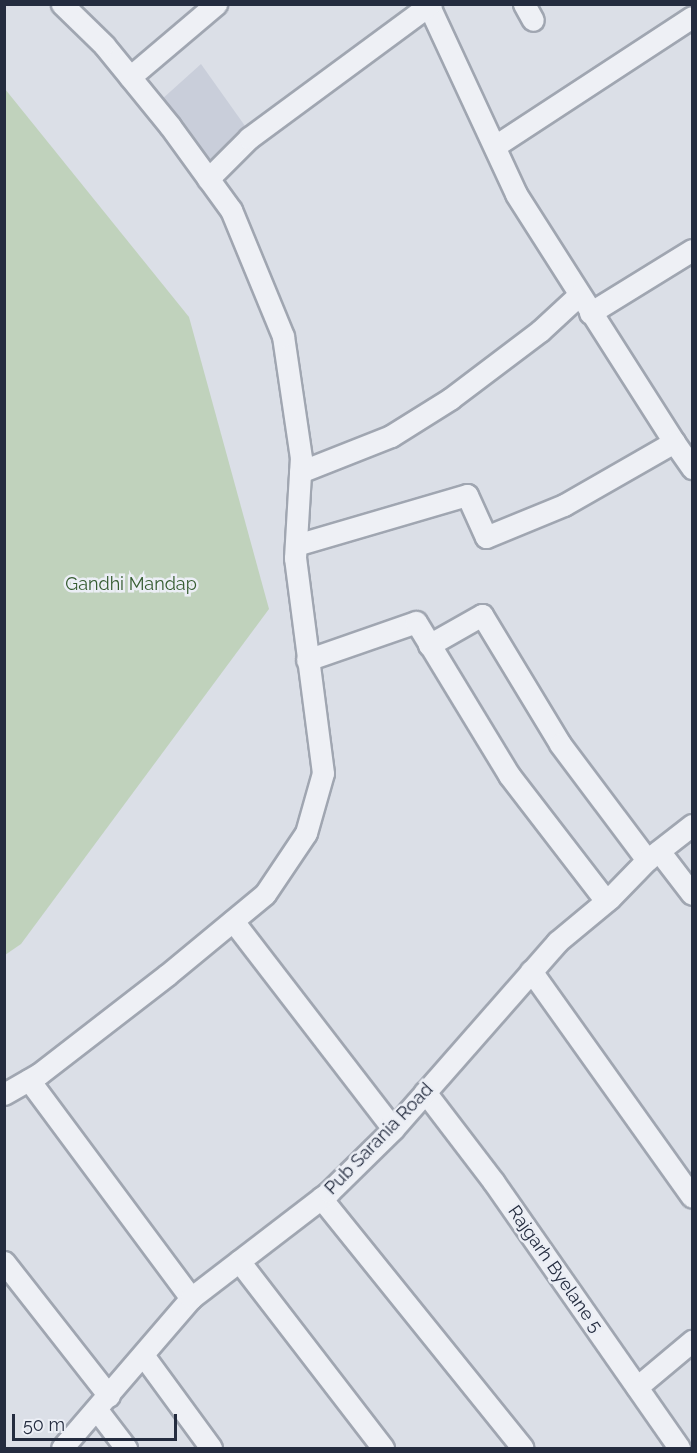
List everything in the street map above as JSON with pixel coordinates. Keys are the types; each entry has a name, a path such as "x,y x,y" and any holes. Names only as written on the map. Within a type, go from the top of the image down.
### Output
{"street":[{"path":"4,1094 28,1080 167,975 265,894 306,833 323,773 307,660 296,545 300,472 283,336 231,210 130,76 104,45 62,4"},
{"path":"130,76 216,4"},
{"path":"208,179 249,138 430,5 516,194 584,304 693,468"},
{"path":"495,146 693,17"},
{"path":"300,472 391,436 450,399 540,331 584,304 693,250"},
{"path":"296,545 467,495 486,537 564,505 674,442"},
{"path":"429,645 482,615 560,744 653,855 693,894"},
{"path":"307,660 416,622 508,776 606,902"},
{"name":"Pub Sarania Road","path":"62,1449 191,1298 321,1198 393,1130 557,942 606,902 653,855 693,825"},
{"path":"233,921 393,1130"},
{"path":"531,971 693,1197"},
{"path":"28,1080 191,1298"},
{"name":"Rajgarh Byelane 5","path":"425,1092 493,1182 679,1449"},
{"path":"321,1198 523,1449"},
{"path":"239,1261 382,1449"},
{"path":"4,1262 103,1403 126,1449"},
{"path":"637,1386 693,1341"},
{"path":"143,1355 211,1449"}],"shaded area":[{"path":"201,64 255,140 213,170 161,100"}],"green space":[{"name":"Gandhi Mandap","path":"5,89 189,317 269,609 21,944 5,955"}]}
